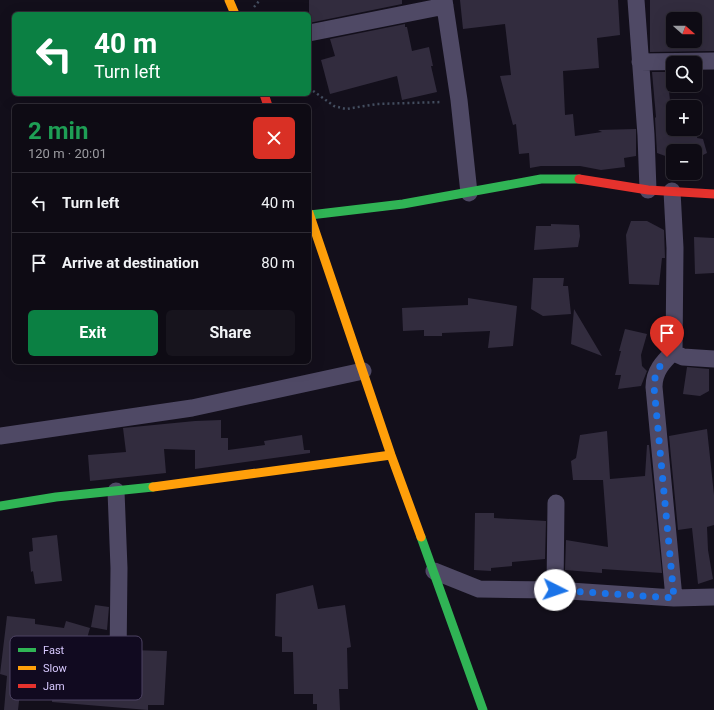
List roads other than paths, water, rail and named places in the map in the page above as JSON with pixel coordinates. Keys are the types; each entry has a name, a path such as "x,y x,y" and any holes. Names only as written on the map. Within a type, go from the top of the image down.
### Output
{"street":[{"path":"229,0 234,12"},
{"path":"636,0 648,190"},
{"path":"311,33 444,3 459,100 469,193"},
{"path":"640,62 714,61"},
{"path":"311,214 402,204 469,193 528,180 561,178 648,190 714,194"},
{"path":"672,191 675,248 674,351 675,355 714,360"},
{"path":"311,220 391,455 483,710"},
{"path":"674,351 658,369 654,379 674,598"},
{"path":"0,436 192,408 362,371"},
{"path":"0,506 56,497 116,491 391,455"},
{"path":"116,491 118,636"},
{"path":"555,590 556,502"},
{"path":"434,571 479,589 555,590 674,598 714,597"}]}
